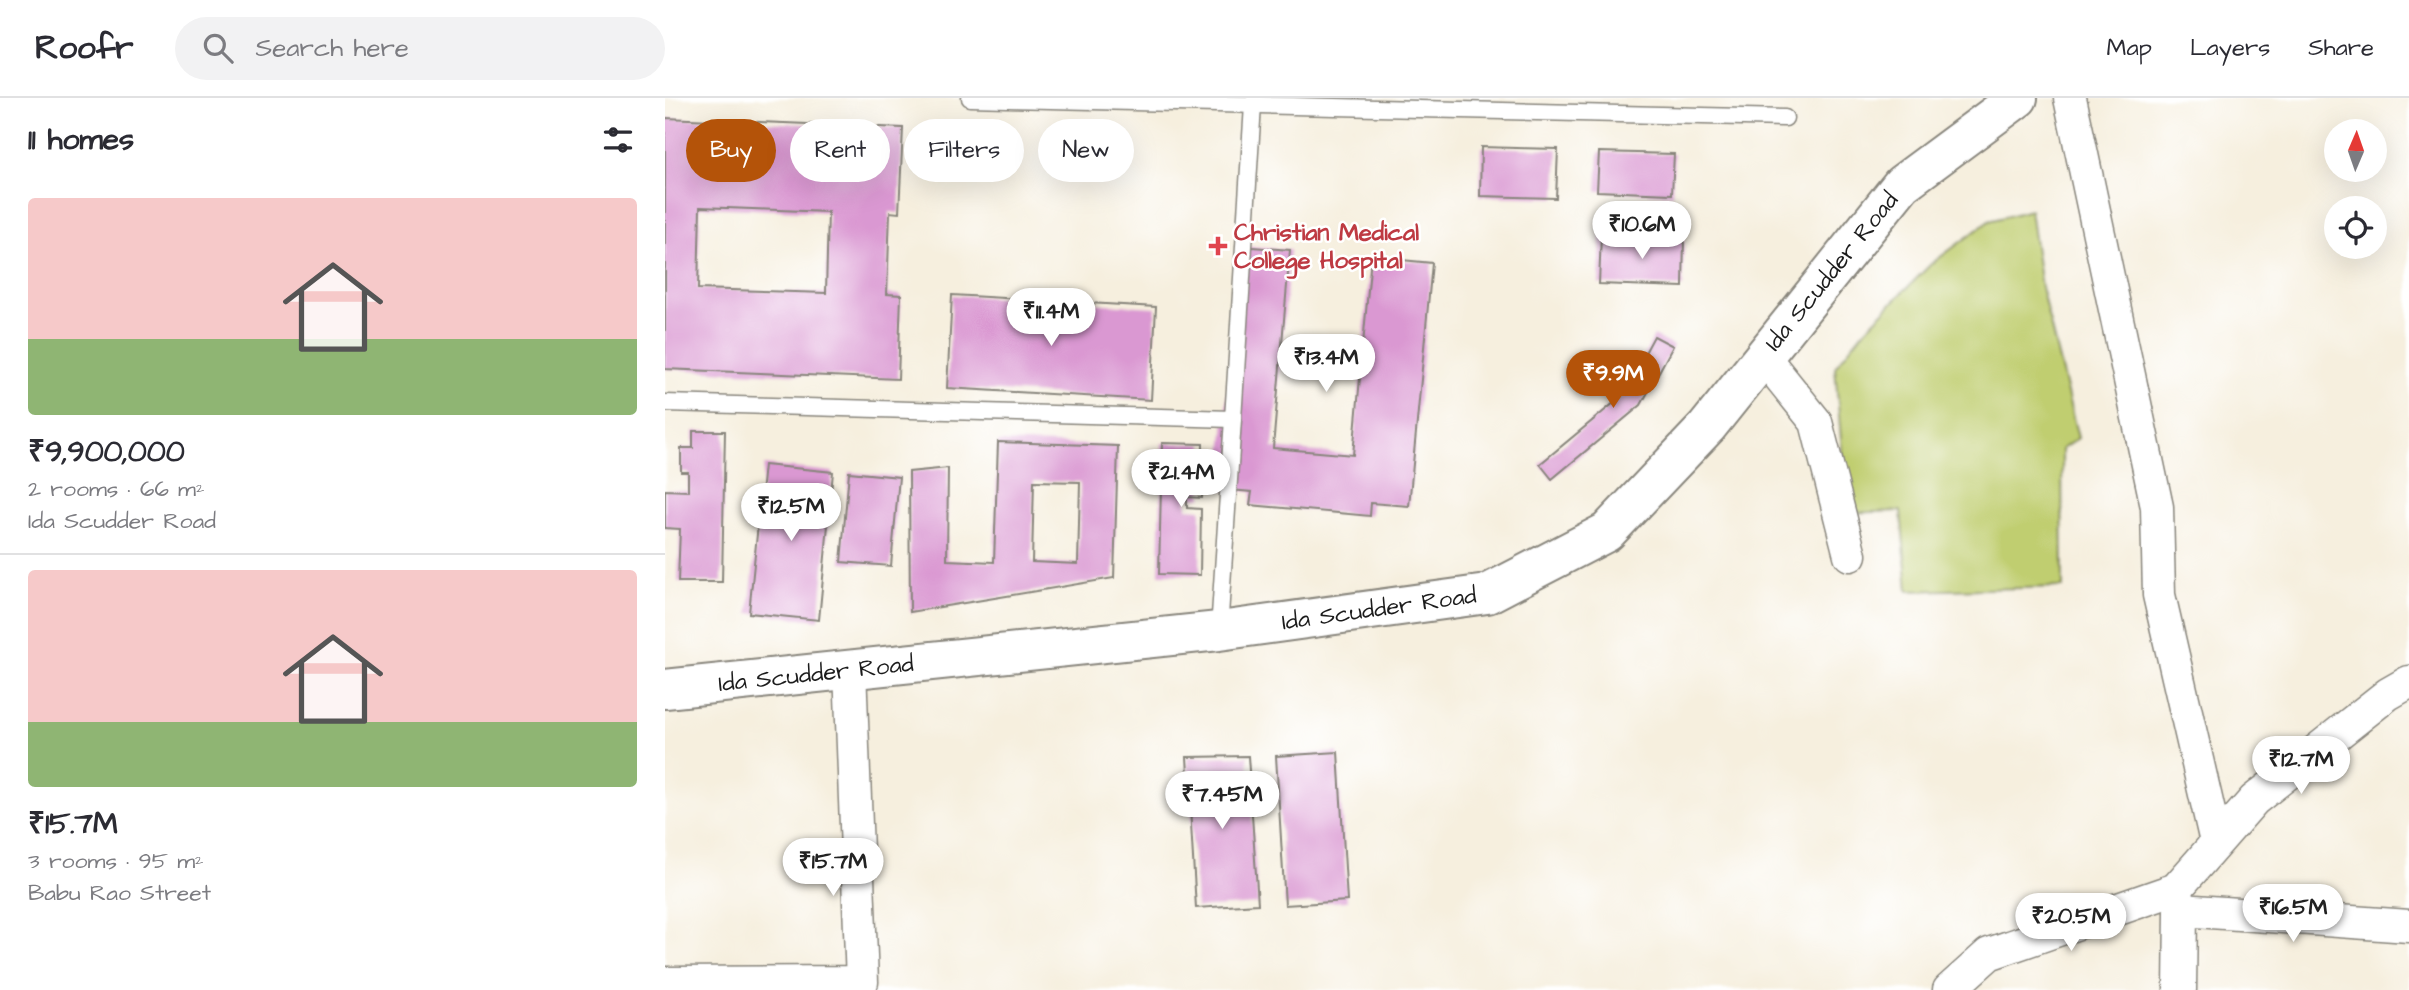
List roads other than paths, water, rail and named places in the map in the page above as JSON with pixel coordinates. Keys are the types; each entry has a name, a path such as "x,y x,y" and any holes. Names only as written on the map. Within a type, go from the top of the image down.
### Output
{"main road":[{"name":"Ida Scudder Road","path":"665,689 1220,631 1486,594 1607,532 1707,427 1902,184 2018,98"}],"street":[{"path":"2070,98 2157,507 2159,595 2216,842"},
{"path":"1763,356 1816,422 1850,555"},
{"path":"665,984 862,986 851,669"},
{"path":"2180,990 2178,899 2216,842 2254,800 2388,694 2409,682"},
{"path":"1949,990 1989,954 2178,899 2409,926"}],"lane":[{"path":"970,98 1785,118"},
{"path":"1220,631 1253,105"},
{"path":"665,402 1233,419"}],"place":[{"name":"Christian Medical College Hospital","path":"1218,246"}]}
